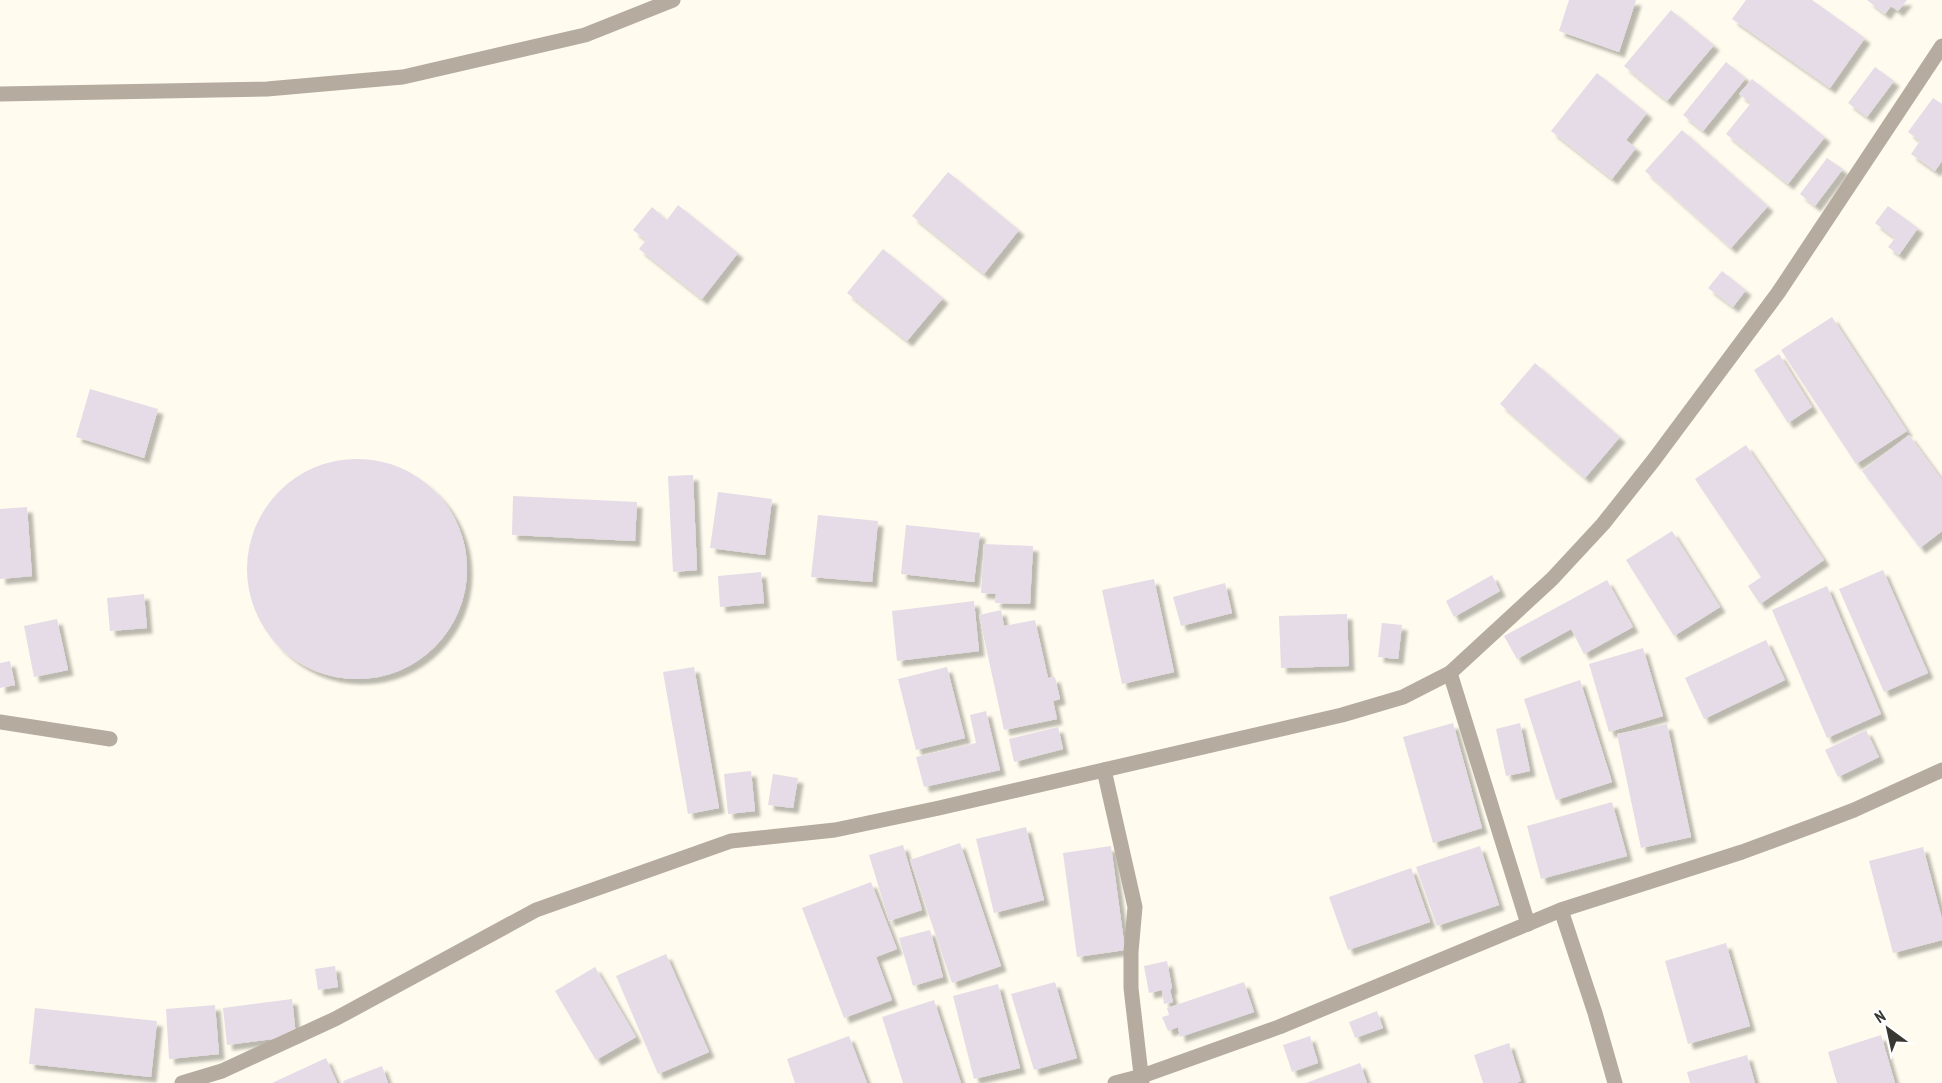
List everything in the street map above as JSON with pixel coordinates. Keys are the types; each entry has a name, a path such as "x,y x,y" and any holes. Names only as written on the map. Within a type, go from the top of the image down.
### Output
{"street":[{"path":"0,94 267,89 403,77 585,35 673,0"},
{"path":"182,1083 222,1071 335,1019 536,910 731,841 836,830 1342,715 1403,697 1450,674 1552,579 1603,524 1778,293 1942,46"},
{"path":"1450,674 1528,924"},
{"path":"0,722 110,739"},
{"path":"1104,770 1135,907 1131,988 1142,1080"},
{"path":"1115,1083 1142,1080 1279,1027 1560,910 1742,852 1854,810 1942,770"},
{"path":"1560,910 1595,1013 1615,1083"}],"building":[{"path":"1569,0 1636,0 1619,52 1559,31"},
{"path":"1746,0 1812,0 1865,38 1830,88 1732,19"},
{"path":"1867,0 1907,0 1898,11 1891,6 1885,14"},
{"path":"1671,10 1714,45 1667,101 1624,66"},
{"path":"1726,62 1746,78 1703,131 1683,115"},
{"path":"1875,67 1894,81 1867,117 1848,103"},
{"path":"1597,73 1647,113 1626,140 1636,148 1612,179 1551,131"},
{"path":"1752,79 1825,137 1788,184 1726,134 1751,103 1739,94"},
{"path":"1933,98 1942,104 1942,161 1935,171 1911,154 1920,141 1908,132"},
{"path":"1682,130 1768,206 1731,248 1645,171"},
{"path":"1827,158 1843,169 1815,206 1800,194"},
{"path":"948,172 1019,230 984,274 912,216"},
{"path":"678,205 738,253 702,299 639,249 646,240 633,230 652,207 667,220"},
{"path":"1888,206 1918,228 1899,255 1888,247 1895,238 1875,223"},
{"path":"883,249 943,298 907,341 847,293"},
{"path":"1722,271 1746,290 1733,307 1708,288"},
{"path":"1832,317 1907,431 1856,464 1781,350"},
{"path":"1779,354 1812,407 1788,423 1754,370"},
{"path":"1535,363 1620,437 1585,478 1500,404"},
{"path":"90,389 158,409 144,458 76,437"},
{"path":"1909,435 1942,480 1942,531 1920,548 1862,471"},
{"path":"1746,445 1824,560 1760,604 1748,586 1761,577 1695,479"},
{"path":"357,459 378,461 399,467 435,491 459,527 465,548 467,569 465,590 459,611 435,647 399,671 378,677 357,679 336,677 315,671 279,647 255,611 249,590 247,569 249,548 255,527 279,491 315,467 336,461"},
{"path":"693,475 697,570 673,572 668,476"},
{"path":"718,492 772,499 765,555 710,548"},
{"path":"513,496 637,502 635,541 512,535"},
{"path":"27,507 32,576 0,579 0,509"},
{"path":"818,515 878,521 872,582 811,577"},
{"path":"906,525 980,533 974,582 901,574"},
{"path":"1672,531 1720,607 1674,636 1626,560"},
{"path":"984,544 1033,546 1030,604 995,603 996,594 981,593"},
{"path":"1883,570 1928,673 1884,692 1839,589"},
{"path":"761,572 764,603 720,607 718,576"},
{"path":"1492,575 1500,591 1454,617 1446,601"},
{"path":"1154,579 1174,672 1122,684 1102,590"},
{"path":"1607,580 1633,627 1584,654 1571,629 1517,659 1504,636"},
{"path":"1225,583 1232,613 1181,626 1173,597"},
{"path":"1827,586 1881,714 1827,738 1772,610"},
{"path":"144,594 147,628 110,631 107,598"},
{"path":"974,601 979,651 897,661 892,611"},
{"path":"1001,610 1004,626 1035,620 1048,678 1055,677 1060,699 1053,701 1057,719 1004,730 979,615"},
{"path":"1347,614 1349,666 1281,668 1279,616"},
{"path":"57,619 68,670 34,677 24,626"},
{"path":"1382,623 1402,625 1398,659 1378,657"},
{"path":"1766,640 1785,680 1704,719 1685,678"},
{"path":"1643,648 1663,716 1609,732 1589,664"},
{"path":"10,661 15,685 0,688 0,663"},
{"path":"694,667 719,808 688,814 663,672"},
{"path":"947,667 965,738 916,750 898,679"},
{"path":"1580,680 1612,782 1556,800 1524,699"},
{"path":"986,711 1000,770 924,787 916,757 976,743 970,715"},
{"path":"1453,723 1482,828 1433,843 1403,737"},
{"path":"1520,723 1530,771 1506,776 1496,729"},
{"path":"1667,724 1691,837 1641,848 1617,734"},
{"path":"1058,727 1063,749 1014,762 1009,739"},
{"path":"1866,730 1879,757 1838,777 1825,750"},
{"path":"751,771 755,811 728,814 724,774"},
{"path":"773,774 798,778 793,808 768,805"},
{"path":"1612,802 1627,856 1541,879 1527,826"},
{"path":"1026,827 1044,900 994,913 976,839"},
{"path":"960,843 1001,966 952,983 910,860"},
{"path":"903,845 922,910 889,921 869,855"},
{"path":"1111,846 1125,950 1077,957 1063,853"},
{"path":"1480,846 1499,905 1437,926 1416,867"},
{"path":"1923,847 1942,919 1942,940 1893,953 1869,861"},
{"path":"1411,868 1430,922 1348,950 1329,897"},
{"path":"871,882 897,949 876,957 892,1000 844,1018 802,908"},
{"path":"930,930 943,977 913,986 899,938"},
{"path":"1726,943 1750,1026 1688,1044 1665,961"},
{"path":"666,954 709,1052 658,1074 616,976"},
{"path":"1167,961 1173,1002 1164,1004 1162,990 1149,993 1144,966"},
{"path":"335,966 338,987 318,990 315,969"},
{"path":"595,967 636,1037 596,1060 555,991"},
{"path":"1055,982 1077,1058 1034,1070 1011,994"},
{"path":"1244,982 1254,1012 1180,1037 1178,1027 1168,1031 1162,1017 1169,1015 1167,1008"},
{"path":"998,984 1020,1068 974,1079 953,996"},
{"path":"292,999 296,1036 227,1045 223,1008"},
{"path":"934,1000 961,1083 903,1083 882,1017"},
{"path":"215,1005 219,1054 169,1059 166,1009"},
{"path":"35,1008 157,1021 151,1077 29,1064"},
{"path":"1377,1011 1383,1028 1355,1038 1349,1022"},
{"path":"1881,1035 1895,1083 1837,1083 1828,1052"},
{"path":"849,1036 867,1083 795,1083 787,1059"},
{"path":"1310,1036 1318,1063 1292,1072 1283,1045"},
{"path":"1509,1043 1521,1081 1483,1083 1474,1055"},
{"path":"1747,1055 1755,1083 1690,1083 1687,1072"},
{"path":"326,1058 337,1083 272,1083"},
{"path":"1360,1063 1367,1083 1306,1083"},
{"path":"382,1066 388,1083 344,1083 343,1081"}]}
